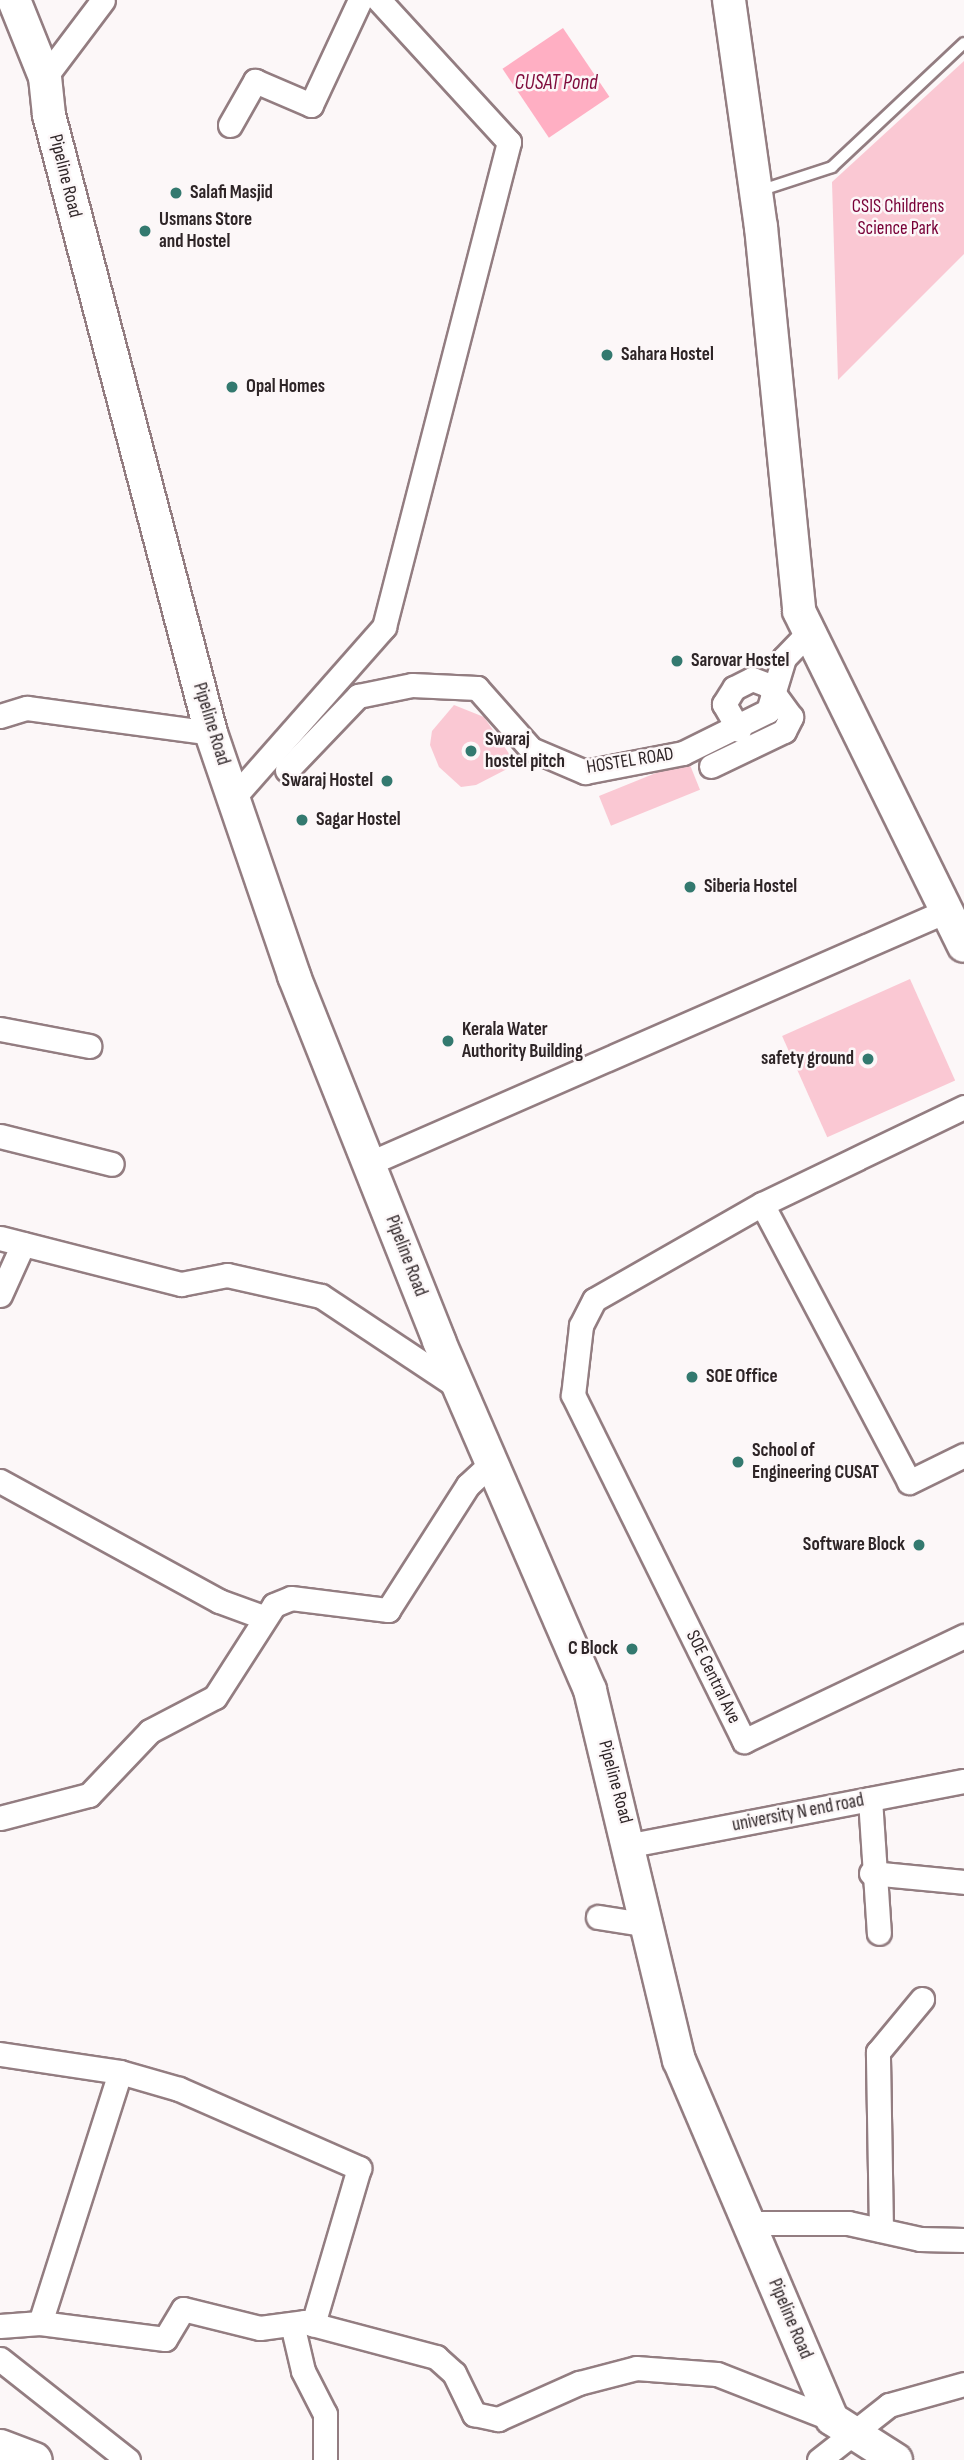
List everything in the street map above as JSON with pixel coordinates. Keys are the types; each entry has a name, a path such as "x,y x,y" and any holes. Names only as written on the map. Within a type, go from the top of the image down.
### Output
{"main road":[{"path":"0,2447 34,2460"}],"street":[{"name":"Pipeline Road","path":"15,0 45,77 49,115 211,733 295,975 461,1389 590,1690 631,1845 679,2060 843,2425"},
{"path":"45,77 103,0"},
{"path":"230,125 255,81 311,106 360,0"},
{"path":"234,797 384,627 509,142 379,0"},
{"path":"729,0 756,191 799,611 964,946"},
{"name":"HOSTEL ROAD","path":"287,770 358,696 412,685 477,688 530,749 584,772 683,752 739,730 768,711 776,694 783,658 808,633"},
{"path":"711,766 784,731 791,717 776,694 752,679 734,688 724,704 739,730"},
{"path":"0,716 27,708 211,733"},
{"path":"370,1163 946,911"},
{"path":"0,1029 89,1045"},
{"path":"964,1107 762,1204 909,1482 964,1455"},
{"path":"0,1136 112,1164"},
{"name":"SOE Central Ave","path":"762,1204 629,1277 584,1313 573,1395 744,1741 964,1636"},
{"path":"0,1238 181,1284 227,1275 321,1296 461,1389"},
{"path":"0,1294 23,1244"},
{"path":"0,1818 89,1795 150,1731 223,1690 259,1626 291,1598 388,1610 468,1485 493,1462"},
{"path":"0,1481 219,1601 259,1626"},
{"name":"university N end road","path":"631,1845 964,1781"},
{"path":"870,1799 871,1873 879,1933"},
{"path":"871,1873 964,1882"},
{"path":"598,1917 649,1925"},
{"path":"881,2230 878,2052 922,1999"},
{"path":"0,2054 120,2072 179,2089 359,2168 303,2324 303,2371 325,2414 325,2460"},
{"path":"40,2323 120,2072"},
{"path":"750,2222 848,2223 881,2230 964,2240"},
{"path":"0,2326 40,2323 165,2339 183,2309 260,2328 303,2324 436,2357 454,2373 474,2414 498,2419 579,2383 636,2368 717,2374 843,2425 896,2460"},
{"path":"0,2359 128,2460"},
{"path":"819,2460 843,2425 889,2405 964,2384"}],"lane":[{"path":"756,191 802,182 832,167 964,43"}],"green space":[{"name":"CSIS Childrens Science Park","path":"964,61 964,254 838,380 832,182"},
{"name":"Swaraj hostel pitch","path":"454,705 484,717 512,758 507,769 476,785 461,787 439,767 430,745 432,731"},
{"path":"688,760 700,790 611,826 599,796"},
{"name":"safety ground","path":"910,979 955,1080 827,1137 782,1036"}],"water":[{"name":"CUSAT Pond","path":"563,28 609,97 549,138 502,69"}],"place":[{"name":"Salafi Masjid","path":"176,193"},
{"name":"Usmans Store and Hostel","path":"145,231"},
{"name":"Sahara Hostel","path":"607,355"},
{"name":"Opal Homes","path":"232,387"},
{"name":"Sarovar Hostel","path":"677,661"},
{"name":"Swaraj hostel pitch","path":"471,751"},
{"name":"Swaraj Hostel","path":"387,781"},
{"name":"Sagar Hostel","path":"302,820"},
{"name":"Siberia Hostel","path":"690,887"},
{"name":"Kerala Water Authority Building","path":"448,1041"},
{"name":"safety ground","path":"868,1059"},
{"name":"SOE Office","path":"692,1377"},
{"name":"School of Engineering CUSAT","path":"738,1462"},
{"name":"Software Block","path":"919,1545"},
{"name":"C Block","path":"632,1649"}]}
